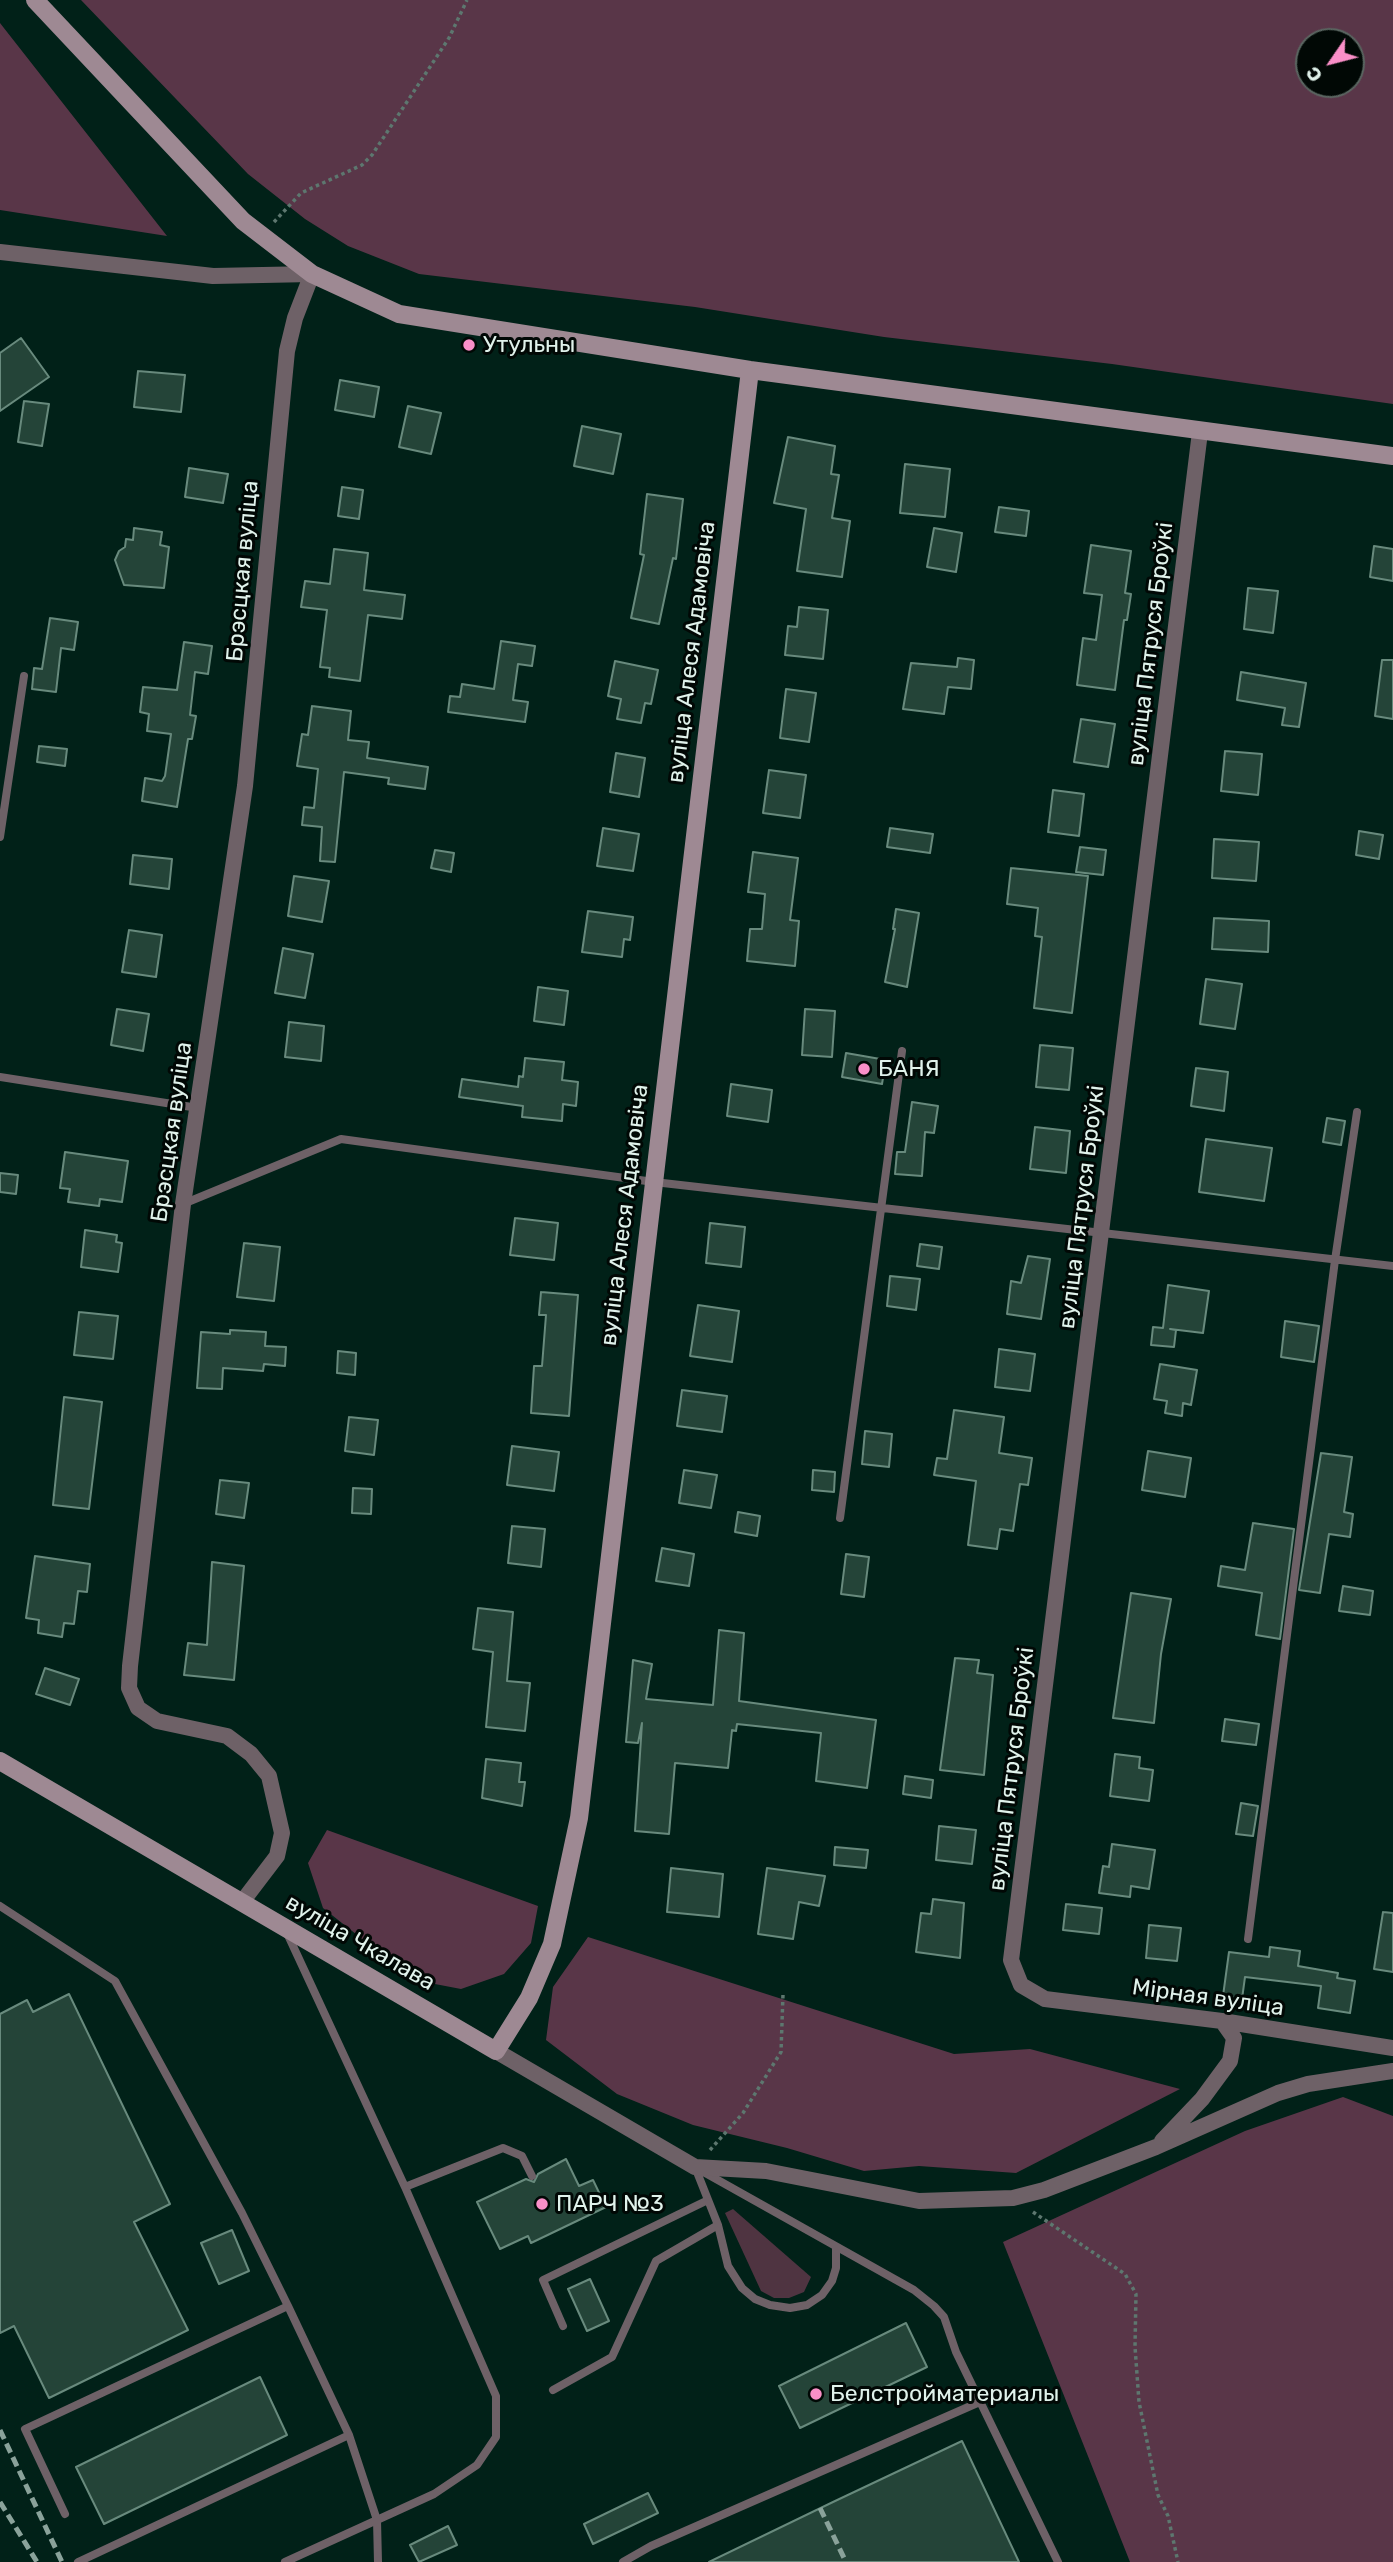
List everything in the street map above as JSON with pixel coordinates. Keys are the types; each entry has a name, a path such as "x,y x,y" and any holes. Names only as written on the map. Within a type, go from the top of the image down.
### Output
{"street":[{"path":"35,0 206,184 262,237 312,274 400,314 750,369 1393,456"},
{"path":"0,252 213,276 312,274"},
{"name":"Брэсцкая вуліца","path":"242,1902 277,1856 282,1833 279,1809 269,1776 251,1754 227,1736 157,1721 138,1707 129,1688 183,1204 200,1108 244,797 287,351 295,318 312,274"},
{"name":"вуліца Алеся Адамовіча","path":"496,2051 528,1998 552,1944 579,1818 750,369"},
{"name":"вуліца Пятруся Броўкі","path":"1021,1985 1012,1960 1200,432"},
{"name":"вуліца Чкалава","path":"0,1761 695,2167"},
{"name":"Мірная вуліца","path":"1021,1985 1045,1999 1222,2021 1393,2048"},
{"path":"1156,2147 1202,2099 1230,2061 1234,2038 1222,2021"},
{"path":"695,2167 766,2171 919,2201 1013,2198 1044,2190 1156,2147 1298,2087 1393,2071"}],"lane":[{"path":"0,837 24,676"},
{"path":"840,1518 902,1051"},
{"path":"0,1077 200,1108"},
{"path":"1248,1939 1335,1260 1357,1112"},
{"path":"183,1204 341,1139 654,1182 1393,1266"},
{"path":"0,1906 115,1981 242,2213 349,2435 377,2520 378,2562"},
{"path":"284,1928 405,2187 496,2396 496,2437 477,2465 434,2494 285,2562"},
{"path":"405,2187 503,2148 522,2156 532,2176"},
{"path":"695,2167 718,2225 728,2266 741,2288 769,2305 790,2308 807,2305 822,2295 836,2268 835,2247"},
{"path":"695,2167 914,2290 934,2306 944,2318 956,2352 1058,2562"},
{"path":"563,2326 543,2280 708,2200"},
{"path":"553,2390 612,2357 656,2261 718,2225"},
{"path":"65,2514 25,2429 288,2306"},
{"path":"623,2562 651,2546 982,2401"},
{"path":"78,2562 349,2435"}],"path":[{"path":"262,237 301,193 362,164 372,155 449,38 467,0"},
{"path":"695,2167 743,2113 781,2052 783,1994"},
{"path":"1013,2198 1125,2274 1136,2294 1135,2347 1139,2402 1158,2495 1168,2516 1178,2562"}],"shaded area":[{"path":"81,0 1393,0 1393,404 1112,364 884,337 695,307 419,274 348,246 305,219 248,174"},
{"path":"0,23 167,236 0,210"},
{"path":"327,1830 538,1906 531,1943 504,1974 461,1989 414,1980 323,1908 308,1863"},
{"path":"588,1937 954,2054 1030,2049 1180,2089 1016,2173 919,2166 864,2171 787,2148 693,2125 617,2094 546,2040 553,1987"},
{"path":"1343,2097 1393,2116 1393,2562 1130,2562 1003,2242 1245,2131"},
{"path":"733,2209 811,2277 804,2292 789,2298 774,2298 761,2291 725,2213"}],"building":[{"path":"21,338 49,377 0,411 0,353"},
{"path":"138,371 185,375 181,412 134,407"},
{"path":"340,380 379,387 374,417 335,410"},
{"path":"24,401 49,404 42,446 18,442"},
{"path":"408,406 441,413 431,454 399,447"},
{"path":"582,426 621,434 613,474 574,466"},
{"path":"788,437 835,446 831,474 839,475 832,518 850,521 842,577 797,571 806,509 774,503"},
{"path":"905,464 950,469 945,517 900,513"},
{"path":"189,468 228,474 223,503 185,497"},
{"path":"342,487 363,490 359,519 338,516"},
{"path":"647,494 683,499 676,559 673,558 659,624 631,618 644,555 640,554"},
{"path":"999,507 1029,511 1026,536 995,532"},
{"path":"134,528 162,532 160,545 169,547 164,588 124,585 115,560 119,551 125,547 126,539 133,540"},
{"path":"934,528 962,533 956,572 927,567"},
{"path":"1091,545 1131,551 1125,593 1131,594 1127,620 1124,620 1115,690 1077,685 1083,638 1096,640 1102,595 1084,593"},
{"path":"1374,546 1393,549 1393,581 1370,577"},
{"path":"334,549 368,553 364,590 405,595 402,619 368,615 360,681 329,677 330,668 320,667 327,610 301,607 305,581 330,584"},
{"path":"1248,588 1278,591 1273,633 1244,629"},
{"path":"799,607 828,610 823,659 785,655 788,626 797,627"},
{"path":"50,618 78,622 74,650 61,648 56,692 32,689 34,668 42,669"},
{"path":"501,641 535,646 532,666 518,664 513,700 528,702 525,722 448,712 450,696 460,697 462,684 494,689"},
{"path":"184,642 212,646 208,674 195,672 190,715 196,716 192,739 188,739 177,807 142,801 145,778 162,781 165,776 171,734 147,731 149,714 140,712 143,687 177,690"},
{"path":"958,658 974,660 971,689 948,687 944,714 903,709 911,663 957,667"},
{"path":"1382,660 1393,660 1393,719 1375,716"},
{"path":"615,661 658,670 651,704 645,703 641,723 617,719 621,699 608,696"},
{"path":"1241,672 1306,683 1299,727 1282,725 1285,708 1237,700"},
{"path":"786,689 816,693 809,742 780,738"},
{"path":"312,706 351,711 348,740 369,742 367,758 428,767 425,789 388,784 389,778 344,772 335,862 320,861 322,827 302,825 304,807 314,808 318,769 297,766 302,734 308,735"},
{"path":"1081,719 1115,724 1108,767 1074,762"},
{"path":"39,746 67,749 65,766 37,762"},
{"path":"1225,751 1262,754 1258,795 1221,791"},
{"path":"616,753 645,758 639,797 610,792"},
{"path":"769,770 806,775 800,818 763,813"},
{"path":"1053,790 1084,794 1079,836 1048,832"},
{"path":"603,828 639,834 633,871 597,866"},
{"path":"890,828 933,834 930,853 887,847"},
{"path":"1359,831 1383,835 1379,859 1356,855"},
{"path":"1214,839 1259,842 1256,881 1212,878"},
{"path":"1080,847 1106,850 1103,875 1076,872"},
{"path":"435,850 454,853 451,872 431,868"},
{"path":"753,852 798,858 790,920 799,921 795,966 747,961 750,929 762,929 765,894 748,892"},
{"path":"133,855 172,859 169,889 130,884"},
{"path":"1011,868 1088,876 1072,1013 1034,1008 1042,937 1035,936 1038,908 1007,904"},
{"path":"294,876 329,881 322,922 288,916"},
{"path":"896,909 919,913 907,987 885,982"},
{"path":"588,911 633,917 630,940 624,939 622,957 582,952"},
{"path":"1214,918 1269,921 1268,952 1212,949"},
{"path":"129,930 162,935 156,977 122,972"},
{"path":"283,948 313,954 305,998 275,993"},
{"path":"1206,979 1242,984 1235,1029 1200,1024"},
{"path":"538,987 568,991 564,1025 534,1021"},
{"path":"117,1009 149,1014 143,1051 111,1045"},
{"path":"805,1009 835,1011 832,1057 802,1055"},
{"path":"289,1022 324,1026 321,1061 285,1057"},
{"path":"1040,1045 1073,1048 1069,1090 1036,1087"},
{"name":"БАНЯ","path":"846,1053 886,1060 882,1084 842,1077"},
{"path":"525,1058 564,1062 562,1080 578,1082 576,1106 563,1104 562,1121 522,1117 523,1106 459,1097 462,1079 518,1087 519,1076 523,1077"},
{"path":"1196,1068 1228,1072 1224,1111 1191,1106"},
{"path":"731,1084 772,1090 768,1122 727,1116"},
{"path":"912,1102 938,1106 934,1133 925,1132 922,1176 895,1174 897,1152 905,1152"},
{"path":"1327,1118 1345,1121 1341,1145 1323,1142"},
{"path":"1035,1127 1070,1131 1066,1173 1030,1169"},
{"path":"1206,1139 1272,1148 1264,1201 1199,1192"},
{"path":"65,1152 128,1161 122,1202 100,1199 99,1206 68,1202 70,1189 60,1188"},
{"path":"0,1173 18,1175 16,1194 0,1192"},
{"path":"515,1218 558,1223 554,1260 510,1255"},
{"path":"710,1223 745,1227 741,1267 706,1263"},
{"path":"85,1230 117,1235 116,1242 122,1243 118,1272 81,1267"},
{"path":"244,1243 280,1247 274,1301 237,1297"},
{"path":"920,1244 942,1247 939,1269 917,1266"},
{"path":"1028,1256 1050,1259 1041,1319 1007,1314 1011,1281 1021,1283"},
{"path":"890,1276 920,1279 916,1310 887,1306"},
{"path":"1168,1285 1209,1291 1203,1333 1170,1329 1176,1330 1174,1347 1151,1345 1153,1327 1163,1328"},
{"path":"541,1292 578,1295 569,1416 531,1413 534,1366 542,1366 546,1315 539,1315"},
{"path":"698,1305 739,1311 732,1362 690,1356"},
{"path":"79,1312 118,1316 113,1359 74,1355"},
{"path":"1285,1321 1319,1326 1314,1362 1281,1357"},
{"path":"230,1330 266,1332 265,1346 286,1347 285,1366 264,1364 263,1371 223,1368 222,1389 197,1388 201,1332 230,1334"},
{"path":"999,1349 1035,1354 1030,1391 995,1387"},
{"path":"338,1351 356,1353 355,1375 337,1373"},
{"path":"1160,1364 1197,1370 1191,1405 1183,1403 1182,1416 1165,1413 1167,1401 1154,1399"},
{"path":"682,1390 727,1396 722,1432 677,1426"},
{"path":"64,1397 102,1402 89,1509 53,1505"},
{"path":"954,1410 1004,1417 999,1453 1032,1458 1028,1485 1020,1484 1013,1531 1000,1529 997,1549 968,1545 976,1481 934,1475 937,1458 947,1459"},
{"path":"349,1417 378,1420 374,1455 345,1451"},
{"path":"865,1431 892,1434 889,1467 862,1464"},
{"path":"512,1446 559,1452 554,1491 507,1485"},
{"path":"1148,1451 1191,1458 1185,1497 1142,1490"},
{"path":"1321,1453 1352,1457 1344,1512 1353,1514 1350,1537 1329,1534 1320,1593 1299,1590"},
{"path":"684,1470 717,1475 711,1508 679,1503"},
{"path":"813,1470 835,1472 834,1492 812,1490"},
{"path":"220,1480 249,1483 244,1518 216,1514"},
{"path":"353,1488 372,1489 371,1514 352,1513"},
{"path":"738,1512 760,1516 757,1536 735,1532"},
{"path":"1253,1523 1294,1529 1280,1639 1256,1635 1262,1593 1218,1586 1221,1566 1245,1570"},
{"path":"512,1526 545,1529 541,1567 508,1563"},
{"path":"662,1548 694,1554 689,1586 656,1581"},
{"path":"846,1554 869,1557 864,1597 841,1594"},
{"path":"35,1556 90,1564 87,1592 78,1591 74,1624 64,1623 62,1637 38,1633 39,1620 26,1618"},
{"path":"212,1562 244,1566 234,1680 184,1675 188,1643 207,1645"},
{"path":"1343,1586 1373,1591 1370,1615 1339,1611"},
{"path":"1131,1593 1171,1599 1161,1654 1154,1723 1113,1718"},
{"path":"478,1608 513,1612 507,1681 530,1683 525,1731 486,1727 493,1652 473,1649"},
{"path":"719,1630 744,1633 739,1701 876,1720 867,1788 816,1781 821,1733 737,1724 736,1731 732,1730 728,1768 675,1763 669,1834 635,1831 642,1723 638,1743 626,1742 633,1660 652,1664 646,1699 713,1705"},
{"path":"955,1658 979,1660 977,1673 993,1675 984,1775 940,1770"},
{"path":"45,1668 79,1679 70,1705 36,1694"},
{"path":"1225,1719 1259,1724 1256,1745 1222,1741"},
{"path":"1115,1754 1140,1757 1139,1768 1153,1770 1149,1801 1110,1796"},
{"path":"486,1759 521,1763 519,1782 525,1782 522,1806 482,1798"},
{"path":"905,1776 933,1780 931,1798 903,1794"},
{"path":"1241,1803 1258,1806 1253,1836 1236,1834"},
{"path":"939,1826 976,1830 972,1864 936,1860"},
{"path":"1112,1844 1155,1850 1149,1889 1131,1886 1130,1897 1099,1893 1103,1866 1109,1867"},
{"path":"835,1847 868,1850 866,1868 834,1865"},
{"path":"671,1868 723,1874 719,1917 667,1912"},
{"path":"767,1868 825,1876 819,1906 799,1902 793,1939 758,1934"},
{"path":"933,1899 964,1903 960,1958 916,1952 921,1913 931,1914"},
{"path":"1066,1904 1102,1908 1099,1934 1063,1930"},
{"path":"1383,1912 1393,1913 1393,1972 1374,1969"},
{"path":"1149,1925 1181,1928 1177,1961 1146,1958"},
{"path":"1270,1947 1300,1951 1298,1966 1338,1973 1337,1978 1355,1981 1350,2013 1318,2008 1321,1986 1245,1977 1242,1999 1223,1996 1229,1952 1269,1957"},
{"path":"69,1994 170,2204 134,2222 188,2330 49,2398 14,2326 0,2333 0,2014 27,2000 33,2012"},
{"name":"ПАРЧ №3","path":"566,2159 579,2186 593,2180 606,2207 531,2243 528,2236 500,2249 477,2202 526,2179 534,2182 538,2174"},
{"path":"232,2230 249,2271 219,2284 201,2243"},
{"path":"590,2279 609,2321 587,2331 568,2289"},
{"path":"906,2323 927,2367 800,2428 779,2386"},
{"path":"260,2377 287,2435 104,2524 76,2467"},
{"path":"962,2441 1019,2562 709,2562 833,2502"},
{"path":"648,2493 658,2513 593,2544 584,2524"},
{"path":"448,2526 457,2545 419,2562 410,2545"}],"railway":[{"path":"0,2430 62,2562"},
{"path":"0,2502 37,2562"},
{"path":"820,2508 846,2562"}],"place":[{"name":"Утульны","path":"469,345"},
{"name":"БАНЯ","path":"864,1069"},
{"name":"ПАРЧ №3","path":"542,2204"},
{"name":"Белстройматериалы","path":"816,2394"}]}
